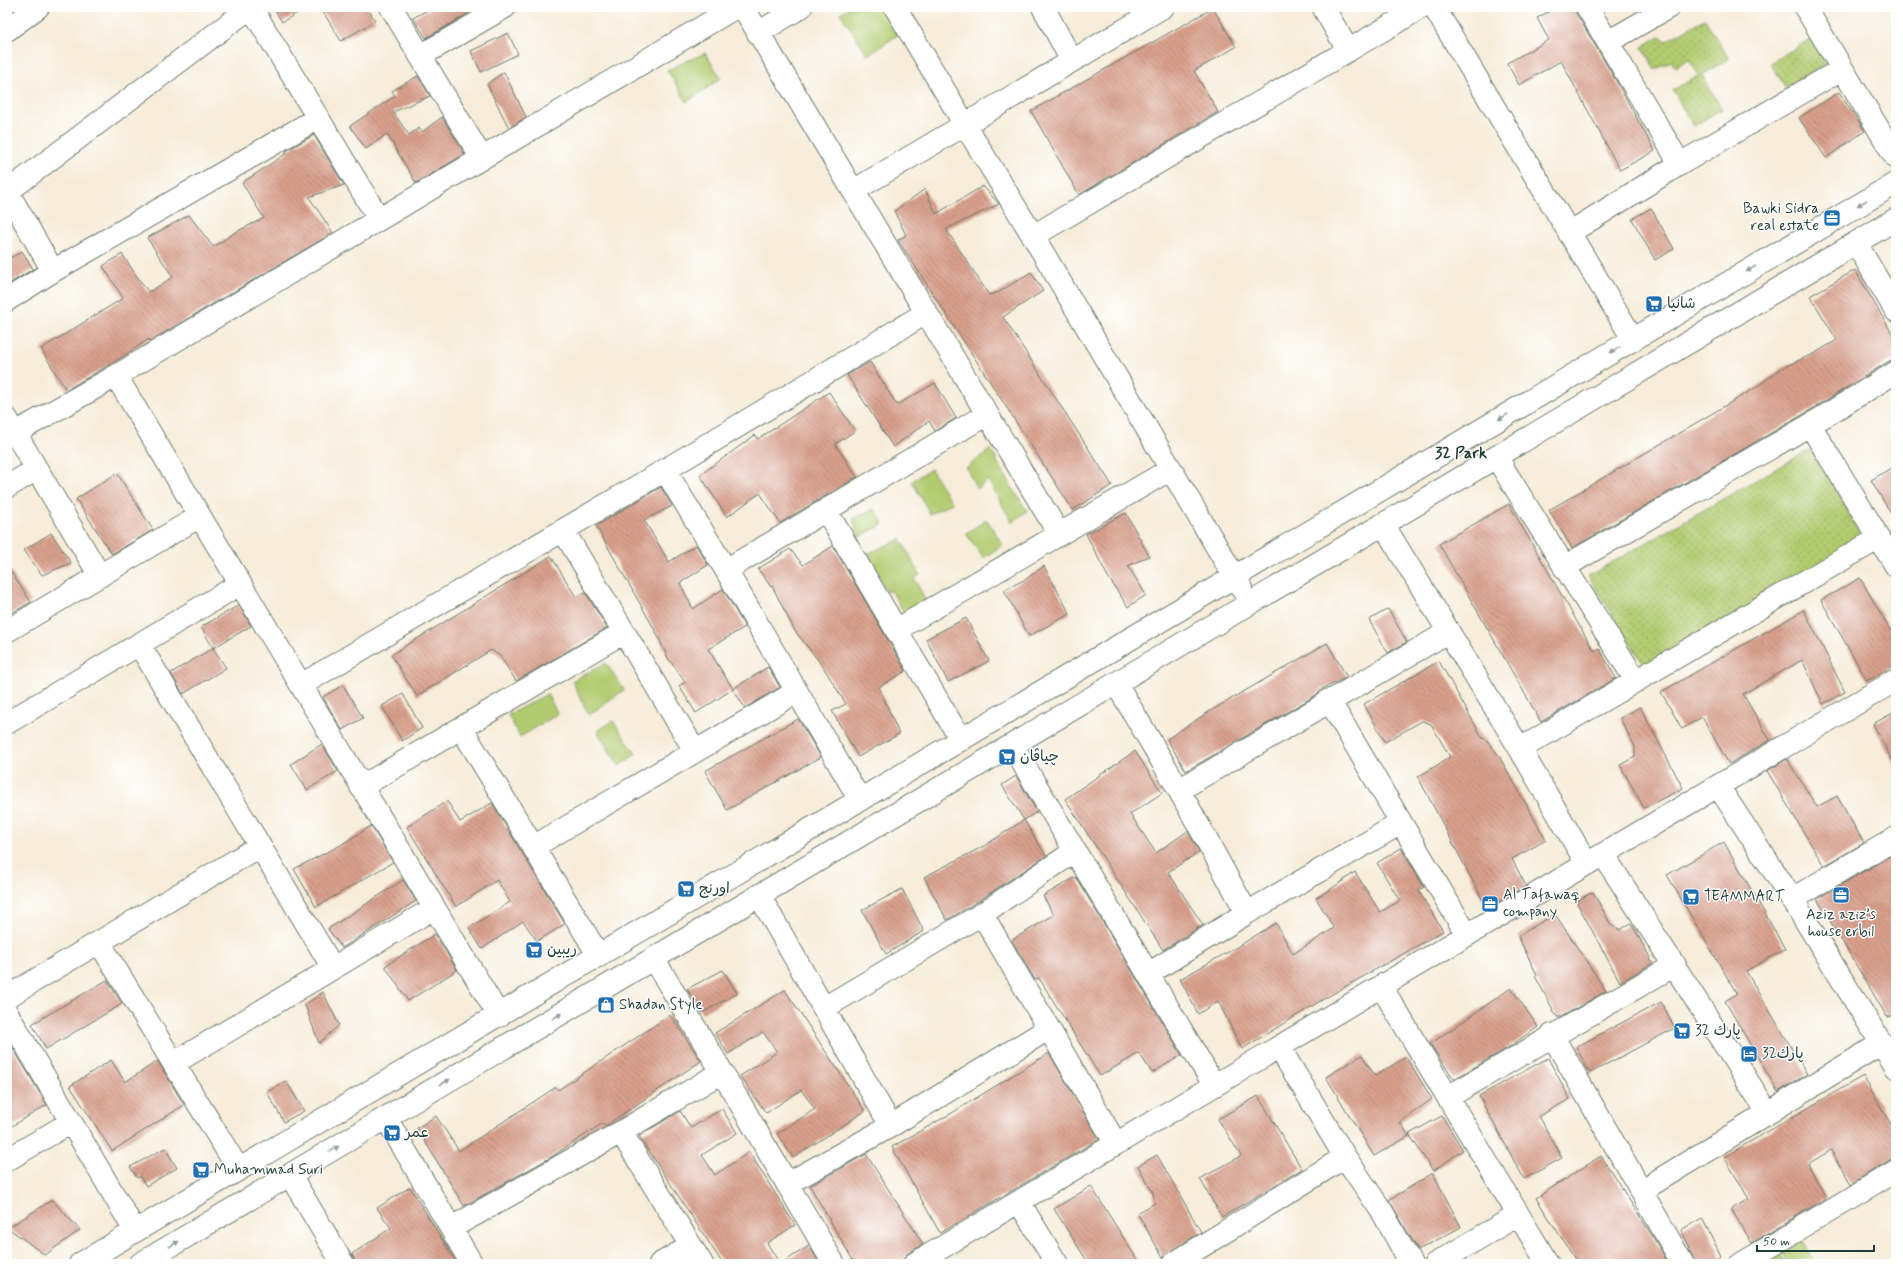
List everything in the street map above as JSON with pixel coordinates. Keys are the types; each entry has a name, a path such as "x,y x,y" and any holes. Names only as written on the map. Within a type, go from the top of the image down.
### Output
{"street":[{"path":"7,30 38,7"},
{"path":"53,271 7,192 251,7 378,219"},
{"path":"391,7 481,157"},
{"path":"420,56 505,7"},
{"path":"100,576 35,470 11,426 116,376 481,157 736,7"},
{"path":"743,7 1059,534"},
{"path":"758,33 801,7"},
{"path":"895,7 1033,236 1250,603"},
{"path":"1043,7 1072,61"},
{"path":"853,191 1163,7"},
{"path":"1323,7 1348,50"},
{"path":"1033,236 1422,7"},
{"path":"1434,7 1633,339"},
{"path":"1587,7 1680,164"},
{"path":"1608,42 1669,7"},
{"path":"1805,7 1896,158"},
{"path":"1569,233 1680,164 1842,69"},
{"path":"7,300 53,271 318,118"},
{"path":"80,1264 1896,183"},
{"path":"140,1264 1896,219"},
{"path":"1856,243 1896,310"},
{"path":"1728,282 1743,310"},
{"path":"301,685 665,470 926,313"},
{"path":"1564,567 1810,425 1896,372"},
{"path":"116,376 498,1016"},
{"path":"726,570 987,414"},
{"path":"1810,425 1896,566"},
{"path":"1496,457 1636,681"},
{"path":"896,630 1171,469"},
{"path":"7,487 35,470"},
{"path":"665,470 726,570 860,800"},
{"path":"826,510 961,740"},
{"path":"7,631 200,516"},
{"path":"1383,524 1520,749 1595,859 1674,965 1768,1113"},
{"path":"563,530 695,751"},
{"path":"1520,749 1879,538"},
{"path":"7,722 240,584"},
{"path":"361,787 462,729 624,632"},
{"path":"1179,790 1329,700 1448,632"},
{"path":"139,644 333,968"},
{"path":"914,1264 1896,680"},
{"path":"1116,683 1179,790 1248,913"},
{"path":"533,847 796,692"},
{"path":"1329,700 1467,935"},
{"path":"462,729 598,956"},
{"path":"1012,745 1214,1085"},
{"path":"1718,786 1792,900 1896,1067"},
{"path":"1148,974 1401,823"},
{"path":"1792,900 1895,841"},
{"path":"7,997 260,846"},
{"path":"824,1008 982,914 1075,851"},
{"path":"759,895 891,1126"},
{"path":"685,905 701,930"},
{"path":"174,1063 434,908"},
{"path":"982,914 1116,1144"},
{"path":"99,942 239,1170"},
{"path":"653,958 722,1072 834,1264"},
{"path":"1448,1097 1674,965"},
{"path":"1381,986 1548,1264"},
{"path":"7,1013 135,1231"},
{"path":"787,1184 891,1126 1048,1029"},
{"path":"1552,1035 1683,1264"},
{"path":"1641,1191 1882,1043"},
{"path":"1279,1047 1345,1157 1383,1213 1412,1264"},
{"path":"451,1228 622,1132 722,1072"},
{"path":"386,1118 472,1264"},
{"path":"7,1160 71,1122"},
{"path":"622,1132 697,1255 660,1264"},
{"path":"1173,1264 1198,1258 1345,1157"},
{"path":"1741,1264 1896,1171"},
{"path":"290,1175 343,1264"},
{"path":"1019,1202 1057,1264"},
{"path":"179,1206 193,1232"},
{"path":"1435,1264 1518,1215"}],"green space":[{"path":"850,7 879,7 899,34 868,55 840,13"},
{"path":"1705,19 1729,59 1702,75 1722,109 1693,126 1673,90 1699,75 1689,59 1675,67 1671,61 1655,70 1642,47 1660,36 1666,41"},
{"path":"1812,38 1827,63 1786,88 1770,63"},
{"path":"705,53 721,78 687,102 667,70"},
{"path":"1814,447 1862,539 1646,668 1588,576"},
{"path":"991,449 1001,469 1027,511 1012,522 988,480 977,489 966,468"},
{"path":"931,469 952,503 930,514 912,481"},
{"path":"874,509 884,524 859,537 853,519"},
{"path":"987,520 1003,545 983,558 966,533"},
{"path":"901,539 920,575 914,578 926,601 905,614 891,590 887,592 867,554"},
{"path":"606,663 624,690 589,715 572,681"},
{"path":"547,694 558,714 520,737 508,715"},
{"path":"613,721 636,754 619,766 597,731"},
{"path":"1801,1240 1815,1264 1788,1264 1782,1252"},
{"path":"1779,1253 1785,1264 1761,1264"}],"building":[{"path":"273,7 307,7 282,22"},
{"path":"320,7 367,7 375,21 341,41"},
{"path":"433,7 465,7 469,13 426,38 413,18"},
{"path":"1557,7 1575,7 1576,13 1655,151 1620,170 1561,61 1519,85 1507,63 1549,40 1537,18"},
{"path":"1213,8 1236,47 1194,71 1218,112 1079,195 1031,111"},
{"path":"508,33 518,54 481,72 471,51"},
{"path":"504,72 526,117 509,128 487,84"},
{"path":"418,76 430,96 393,112 409,135 419,128 422,132 442,117 465,154 416,183 387,134 366,149 350,126 395,96 392,91"},
{"path":"1839,92 1865,131 1826,158 1799,118"},
{"path":"314,135 344,185 309,197 333,233 150,341 149,339 119,359 66,390 41,349 123,298 103,266 122,254 149,292 173,277 147,238 189,215 213,247 236,232 264,218 242,183 287,153 286,151"},
{"path":"983,186 999,204 946,229 989,295 999,292 1031,272 1043,291 1003,317 1112,485 1073,510 898,240 906,235 894,211 925,189 936,214"},
{"path":"1651,208 1674,249 1655,260 1632,219"},
{"path":"22,251 33,269 7,285 7,260"},
{"path":"1855,270 1896,340 1896,360 1889,361 1804,414 1572,548 1549,510 1755,388 1782,368 1815,353 1837,340 1810,296"},
{"path":"870,362 897,405 935,383 956,418 935,431 929,421 893,447 847,375"},
{"path":"829,392 855,431 835,444 857,477 780,523 760,493 727,517 700,475 755,435 758,439"},
{"path":"1896,465 1896,522 1871,480"},
{"path":"117,473 153,530 112,554 76,499"},
{"path":"661,487 672,506 644,520 669,562 696,545 708,565 680,583 693,609 723,589 745,627 708,649 733,689 696,713 679,686 685,682 668,658 656,632 596,526"},
{"path":"1509,504 1594,651 1599,648 1616,678 1541,722 1439,544"},
{"path":"1126,513 1149,556 1128,566 1146,595 1128,607 1108,577 1086,534"},
{"path":"51,533 71,563 42,575 24,550"},
{"path":"833,546 906,671 879,687 899,734 858,757 832,711 846,704 822,665 795,631 772,586 771,587 758,569 790,549 803,565"},
{"path":"551,556 576,597 585,592 607,628 516,681 500,656 491,650 417,696 391,655"},
{"path":"7,566 31,602 7,616"},
{"path":"1044,566 1070,614 1029,636 1004,590 1026,579"},
{"path":"1860,578 1896,640 1896,664 1867,681 1821,600"},
{"path":"239,605 251,626 213,648 201,627"},
{"path":"1388,609 1407,642 1388,653 1369,620"},
{"path":"1804,610 1845,692 1823,704 1802,660 1743,694 1770,740 1729,764 1702,717 1682,729 1661,692"},
{"path":"966,618 989,661 948,682 926,639"},
{"path":"1327,643 1347,677 1322,689 1318,694 1186,771 1167,739 1207,713"},
{"path":"213,648 226,668 183,694 171,673"},
{"path":"1439,661 1483,739 1485,738 1499,756 1546,840 1512,859 1526,886 1487,908 1418,777 1450,757 1431,724 1422,721 1385,742 1364,704"},
{"path":"768,667 780,687 745,708 733,689"},
{"path":"343,685 363,718 342,730 323,697"},
{"path":"403,694 422,728 402,741 382,706"},
{"path":"1640,707 1683,788 1644,808 1620,765 1635,757 1635,747 1620,718"},
{"path":"1896,711 1896,767 1873,724"},
{"path":"798,719 821,757 727,810 705,771"},
{"path":"322,744 338,771 307,790 291,764"},
{"path":"1135,751 1162,793 1130,814 1156,853 1188,831 1199,852 1168,872 1203,925 1163,950 1065,799"},
{"path":"1787,759 1817,807 1837,796 1864,843 1824,866 1767,771"},
{"path":"1016,776 1037,812 1024,820 1002,785"},
{"path":"447,801 460,822 492,803 565,924 537,941 523,921 482,949 469,928 510,902 497,880 456,907 407,827"},
{"path":"1024,820 1046,856 947,920 924,877 984,846"},
{"path":"371,826 393,862 316,907 294,869 339,846"},
{"path":"1724,842 1785,949 1746,971 1807,1074 1778,1092 1725,1001 1737,994 1667,875"},
{"path":"1401,848 1424,887 1418,890 1443,931 1322,1000 1242,1049 1218,1001 1198,1014 1180,979 1276,923 1293,954 1334,928 1316,898 1355,872 1380,912 1400,901 1377,863"},
{"path":"1890,856 1896,865 1896,1015 1887,1017 1817,899"},
{"path":"1076,877 1182,1055 1152,1073 1139,1053 1100,1076 1039,978 1035,980 1012,940 1054,915 1043,896"},
{"path":"403,880 416,901 342,948 328,929"},
{"path":"902,889 924,931 886,954 862,910"},
{"path":"1593,892 1611,925 1620,930 1631,923 1653,963 1620,982 1576,901"},
{"path":"1555,914 1606,991 1561,1017 1557,1017 1535,976 1537,975 1518,936"},
{"path":"435,934 457,970 408,1001 385,966"},
{"path":"723,970 737,993 702,1013 687,989"},
{"path":"107,980 122,1004 46,1049 32,1024"},
{"path":"1511,988 1538,1027 1506,1049 1454,1079 1430,1044"},
{"path":"785,990 865,1111 793,1158 777,1134 815,1109 801,1090 766,1113 740,1076 777,1052 763,1032 728,1054 715,1033"},
{"path":"323,992 339,1025 319,1043 305,1005"},
{"path":"1661,1002 1675,1028 1590,1073 1576,1047"},
{"path":"670,1015 701,1061 605,1126 603,1123 553,1156 464,1206 417,1128 436,1116 459,1151 556,1087 558,1090"},
{"path":"7,1038 47,1105 7,1129"},
{"path":"1049,1053 1099,1139 940,1233 892,1147 952,1113"},
{"path":"1362,1055 1375,1076 1406,1057 1432,1099 1400,1122 1409,1136 1374,1156 1326,1077"},
{"path":"1548,1058 1570,1099 1539,1116 1562,1158 1524,1179 1479,1096"},
{"path":"111,1060 125,1082 158,1061 184,1105 112,1151 70,1086"},
{"path":"1863,1076 1896,1133 1896,1156 1851,1184 1831,1150 1808,1164 1826,1198 1752,1243 1731,1209 1749,1199 1724,1157"},
{"path":"286,1081 304,1111 284,1122 267,1092"},
{"path":"1258,1096 1302,1169 1222,1217 1200,1179 1241,1156 1218,1119"},
{"path":"722,1109 737,1133 702,1155 715,1175 749,1152 795,1225 767,1243 780,1264 723,1264 639,1136 680,1111 691,1128"},
{"path":"1442,1116 1463,1150 1433,1171 1409,1134"},
{"path":"165,1148 177,1168 146,1186 140,1176 137,1178 130,1167"},
{"path":"866,1154 923,1244 907,1254 898,1264 855,1264 810,1186"},
{"path":"1157,1155 1201,1232 1163,1257 1137,1213 1155,1203 1153,1193 1138,1166"},
{"path":"1601,1156 1669,1264 1578,1264 1536,1198"},
{"path":"1433,1173 1461,1227 1418,1250 1389,1200"},
{"path":"1091,1186 1140,1264 1089,1264 1054,1209"},
{"path":"410,1187 457,1264 356,1264 352,1254 391,1228 377,1208"},
{"path":"52,1200 80,1230 45,1255 8,1228"},
{"path":"1702,1218 1721,1257 1711,1264 1695,1264 1689,1249 1690,1248 1681,1230"},
{"path":"809,1246 820,1264 780,1264"}],"place":[{"name":"Bawki Sidra real estate","path":"1832,218"},
{"name":"شانيا","path":"1654,304"},
{"name":"چياڤان","path":"1007,757"},
{"name":"اورنج","path":"686,889"},
{"name":"Aziz aziz’s house erbil","path":"1841,895"},
{"name":"TEAMMART","path":"1691,897"},
{"name":"Al Tafawaq company","path":"1490,904"},
{"name":"ريبين","path":"534,950"},
{"name":"Shadan Style","path":"606,1005"},
{"name":"32 پارك","path":"1682,1031"},
{"name":"32پارك","path":"1749,1054"},
{"name":"عمر","path":"392,1133"},
{"name":"Muhammad Suri","path":"201,1170"}],"district":[{"name":"32 Park","path":"1461,453"}]}
